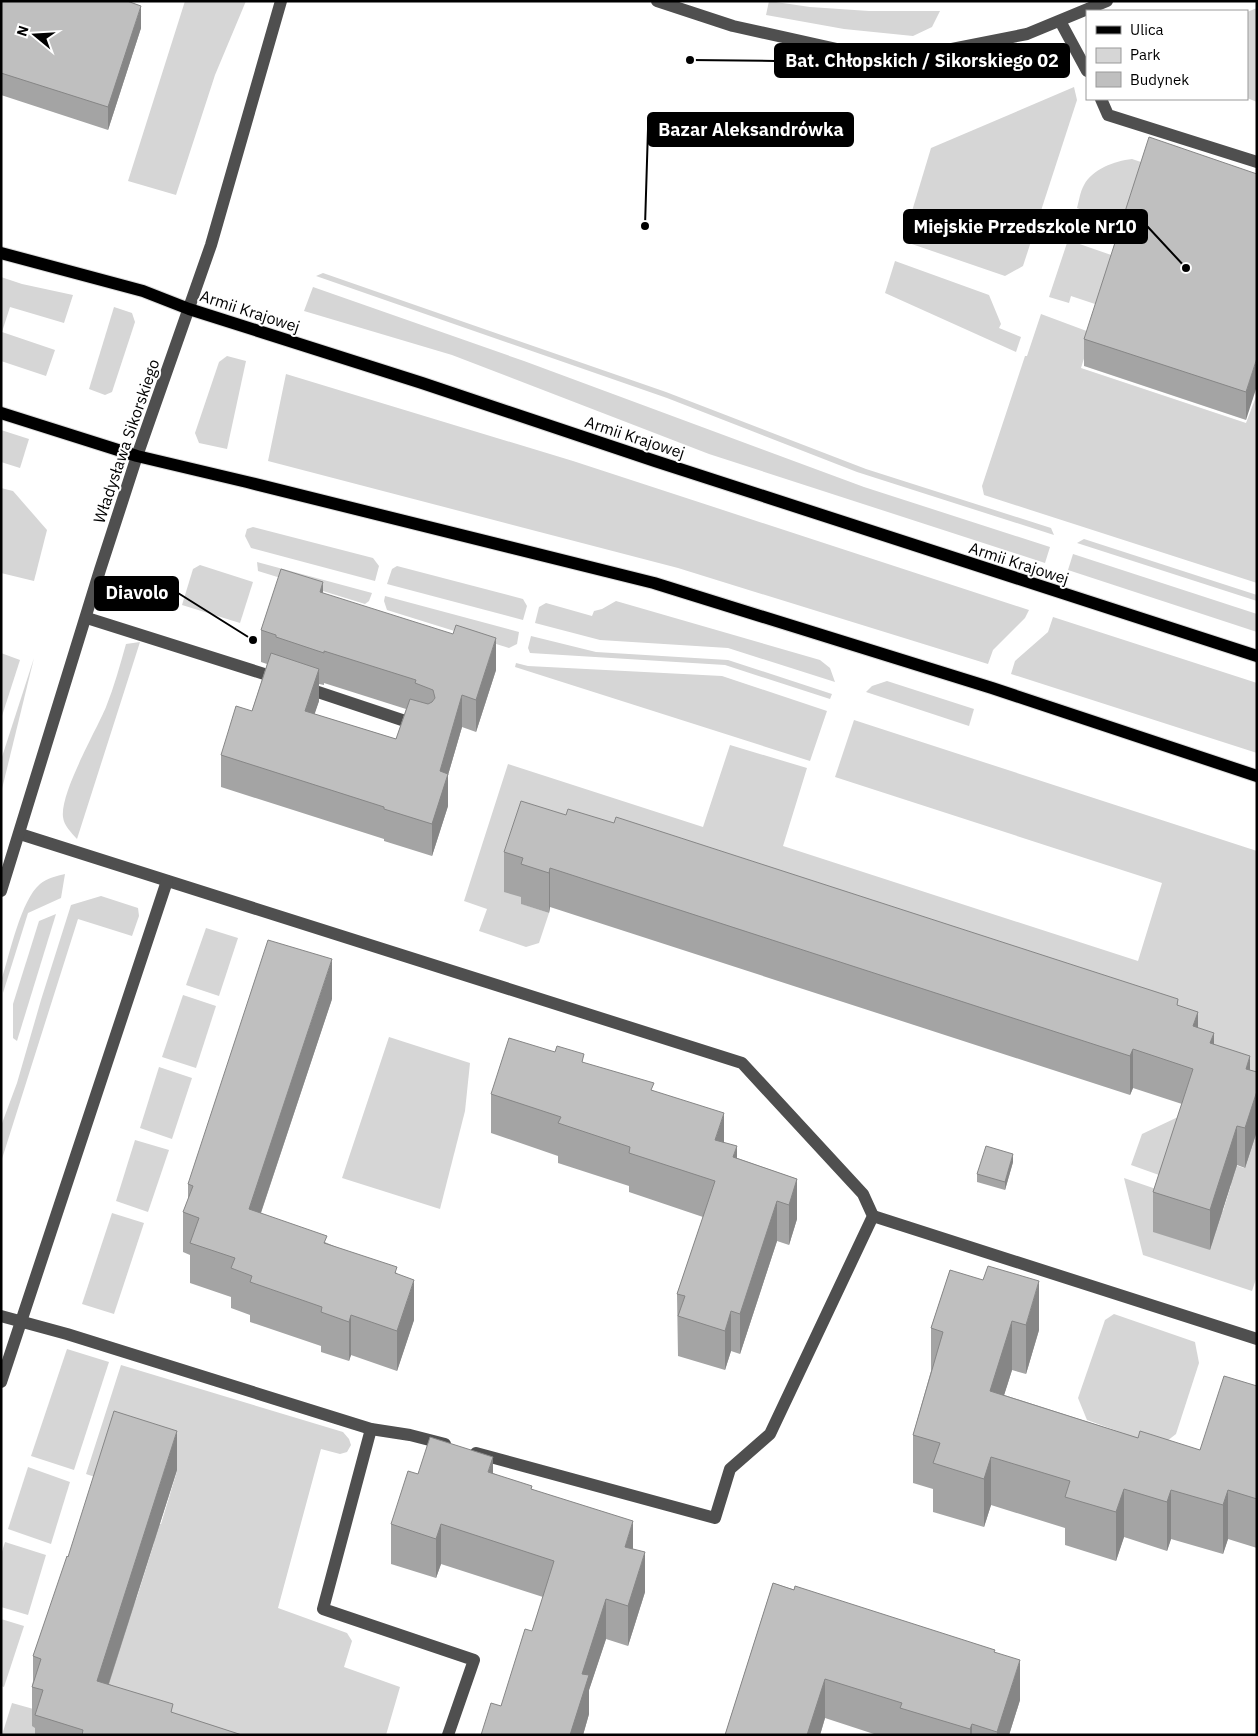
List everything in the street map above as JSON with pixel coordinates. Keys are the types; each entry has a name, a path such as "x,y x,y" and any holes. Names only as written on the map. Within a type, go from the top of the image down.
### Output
{"main road":[{"name":"Armii Krajowej","path":"1,253 113,282 189,309 422,383 655,461 1257,656"},
{"path":"1,413 137,456 654,583 992,688 1257,776"}],"street":[{"name":"Władysława Sikorskiego","path":"1,891 137,456 211,245 281,1"},
{"path":"656,1 733,26 837,49 952,48 1027,34 1107,1"},
{"path":"1060,21 1086,69"},
{"path":"1100,100 1108,115 1257,162"},
{"path":"87,618 427,728"},
{"path":"20,834 742,1063 863,1194 873,1216 1257,1339"},
{"path":"1,1382 167,881"},
{"path":"1,1316 67,1334 371,1429 410,1435 715,1518 730,1469 770,1434 873,1216"},
{"path":"371,1429 323,1609 474,1660 448,1735"}],"green space":[{"path":"185,1 246,1 215,75 176,195 128,181"},
{"path":"769,1 810,7 869,11 940,11 932,27 913,36 844,29 766,15"},
{"path":"1257,8 1257,102 1248,98 1248,12"},
{"path":"1074,87 1077,100 1023,266 1005,276 903,241 931,148"},
{"path":"1132,159 1147,164 1126,227 1077,208 1083,188 1093,174 1111,164"},
{"path":"1068,240 1117,257 1101,306 1071,296 1069,303 1049,297"},
{"path":"895,261 989,295 1001,324 999,328 1021,337 1016,352 885,293"},
{"path":"323,273 666,392 866,469 1051,528 1054,535 857,472 667,398 316,276"},
{"path":"1,277 22,284 73,295 64,323 10,307 2,332 55,350 46,376 1,361"},
{"path":"313,287 524,361 864,487 1050,547 1045,563 709,454 452,355 304,311"},
{"path":"114,307 132,313 135,322 112,392 105,395 89,389"},
{"path":"1041,314 1092,333 1081,368 1246,423 1257,394 1257,583 984,495 982,486 1025,356 1027,356"},
{"path":"227,356 246,361 227,449 199,443 195,433 219,362"},
{"path":"286,374 573,461 1029,610 1025,618 993,650 988,664 678,568 268,461"},
{"path":"1,430 29,439 20,468 1,462"},
{"path":"1,488 13,491 47,530 34,581 1,573"},
{"path":"253,527 373,558 379,566 375,581 251,548 245,536 247,529"},
{"path":"1084,539 1257,595 1257,601 1077,543"},
{"path":"1073,554 1257,614 1257,632 1068,570"},
{"path":"257,562 372,593 369,601 365,604 258,571"},
{"path":"200,565 253,582 240,623 182,605 193,569"},
{"path":"397,566 523,599 527,606 523,620 387,584 392,569"},
{"path":"385,596 519,632 517,644 509,648 387,610 384,601"},
{"path":"616,601 820,660 830,668 835,682 728,648 600,640 535,623 539,607 546,603 592,616 594,611"},
{"path":"1053,617 1257,683 1257,753 1011,674 1015,661 1048,632"},
{"path":"531,636 596,652 728,660 832,694 830,699 725,665 530,653 528,648"},
{"path":"140,642 77,839 68,829 63,817 67,793 106,707 126,644"},
{"path":"1,653 20,660 1,719"},
{"path":"34,658 1,793 1,760"},
{"path":"516,663 528,666 722,676 827,711 810,761 515,667"},
{"path":"887,681 974,709 969,726 866,692 872,686"},
{"path":"854,720 1257,851 1257,1112 523,898 522,904 549,913 539,943 526,947 479,931 487,909 464,901 508,764 703,827 730,745 807,768 783,846 1138,961 1162,883 835,777"},
{"path":"65,874 61,898 28,913 3,993 2,978 27,902 40,884 52,877"},
{"path":"101,896 138,908 139,916 132,936 78,919 1,1162 1,1126 17,1083 71,905"},
{"path":"56,914 17,1041 13,1038 13,1004 39,921"},
{"path":"206,928 238,938 219,996 186,985"},
{"path":"183,995 216,1006 196,1068 162,1057"},
{"path":"389,1037 470,1063 465,1111 440,1209 342,1178"},
{"path":"159,1067 192,1078 172,1139 140,1128"},
{"path":"1178,1117 1210,1250 1218,1224 1217,1210 1223,1211 1231,1185 1226,1183 1232,1164 1244,1168 1257,1130 1257,1276 1252,1291 1143,1255 1124,1178 1156,1189 1159,1175 1131,1165 1142,1134"},
{"path":"135,1140 169,1150 148,1212 116,1201"},
{"path":"112,1213 144,1223 114,1314 82,1304"},
{"path":"1114,1314 1195,1342 1199,1363 1176,1434 1167,1441 1153,1444 1087,1420 1078,1398 1105,1320"},
{"path":"67,1349 109,1362 74,1470 31,1456"},
{"path":"121,1365 343,1432 349,1439 351,1445 347,1452 340,1454 321,1449 278,1608 347,1633 352,1641 344,1667 400,1687 386,1735 118,1735 90,1712 137,1597 154,1543 153,1522 161,1524 177,1471 104,1480 86,1474"},
{"path":"28,1467 70,1482 51,1544 8,1529"},
{"path":"5,1542 46,1555 28,1615 1,1607 1,1555"},
{"path":"1,1619 24,1626 4,1687 1,1686"},
{"path":"12,1703 37,1710 43,1730 41,1735 2,1735"}],"building":[{"path":"1,1 127,1 141,6 108,107 1,73"},
{"path":"1149,137 1257,174 1257,358 1246,392 1084,339"},
{"path":"281,569 323,582 320,592 453,634 456,625 496,638 476,700 462,695 440,771 448,774 432,824 221,755 236,706 252,711 271,653 319,669 305,711 396,739 410,699 428,704 435,698 433,690 415,683 416,680 324,651 324,653 261,630"},
{"path":"521,801 566,815 568,809 614,823 616,817 1178,999 1177,1005 1198,1012 1193,1026 1214,1033 1210,1043 1250,1056 1246,1069 1257,1072 1257,1091 1245,1128 1237,1126 1210,1210 1153,1192 1193,1069 1133,1049 1130,1056 550,868 549,873 521,864 523,858 504,852"},
{"path":"268,940 332,959 249,1209 327,1236 324,1243 397,1267 395,1273 414,1280 397,1331 351,1315 349,1322 321,1312 322,1307 250,1282 252,1276 231,1268 235,1258 190,1243 199,1218 183,1212 193,1186 188,1184"},
{"path":"509,1038 555,1052 557,1046 584,1054 582,1062 654,1083 651,1090 724,1113 715,1140 737,1146 733,1157 797,1179 789,1205 777,1201 740,1314 731,1311 725,1331 678,1316 685,1296 677,1294 715,1181 629,1153 630,1147 558,1123 561,1117 491,1094"},
{"path":"986,1146 1013,1154 1005,1182 977,1174"},
{"path":"988,1266 1039,1281 1026,1325 1012,1321 990,1391 1138,1438 1140,1431 1200,1450 1224,1376 1257,1386 1257,1499 1228,1490 1223,1505 1171,1490 1167,1502 1124,1489 1116,1512 1065,1497 1070,1481 991,1457 984,1479 933,1463 940,1443 913,1435 943,1332 931,1328 950,1270 983,1280"},
{"path":"114,1411 177,1431 97,1681 173,1704 171,1712 242,1735 82,1735 83,1730 35,1715 43,1690 32,1687 41,1659 33,1656 68,1557"},
{"path":"430,1437 493,1457 488,1472 532,1486 531,1489 633,1521 625,1547 645,1552 628,1606 606,1599 582,1674 589,1675 570,1735 481,1735 491,1703 501,1706 525,1629 532,1631 554,1561 441,1524 436,1539 391,1524 408,1471 418,1474"},
{"path":"773,1583 794,1590 795,1586 995,1650 994,1652 1020,1660 997,1732 972,1724 970,1729 900,1708 902,1703 825,1679 807,1735 725,1735"}],"place":[{"name":"Bat. Chłopskich / Sikorskiego 02","path":"690,60"},
{"name":"Bazar Aleksandrówka","path":"645,226"},
{"name":"Miejskie Przedszkole Nr10","path":"1186,268"},
{"name":"Diavolo","path":"253,640"}]}
